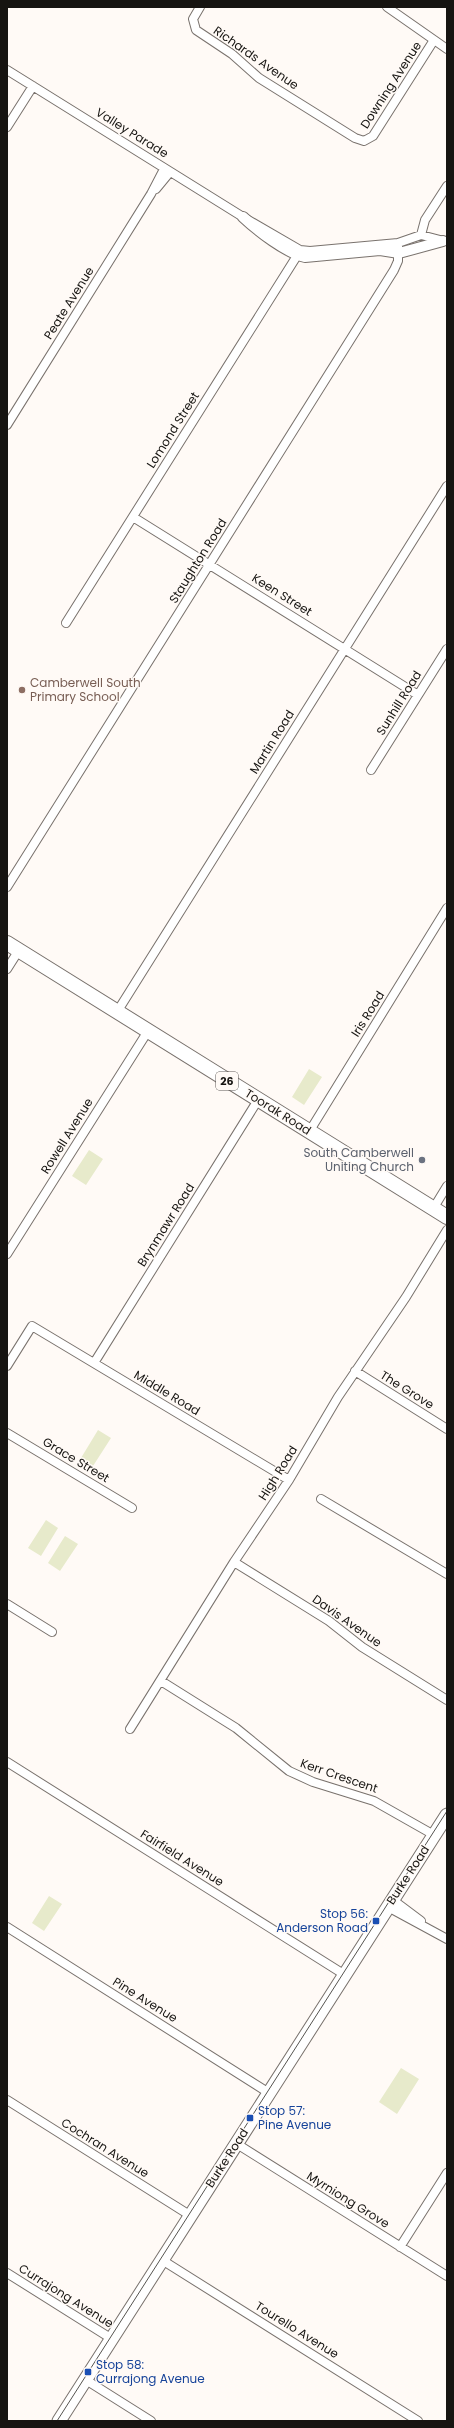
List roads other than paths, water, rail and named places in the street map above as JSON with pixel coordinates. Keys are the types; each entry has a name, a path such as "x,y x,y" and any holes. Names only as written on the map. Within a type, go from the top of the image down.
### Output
{"highway":[{"name":"Toorak Road","path":"7,943 447,1217"}],"main road":[{"name":"Burke Road","path":"60,2421 447,1815"}],"street":[{"name":"Richards Avenue","path":"200,7 193,22 194,27 198,32 228,51 259,78 355,138 366,141"},
{"path":"387,7 447,49"},
{"name":"Downing Avenue","path":"366,141 373,136 434,40"},
{"name":"Valley Parade","path":"7,70 243,218 254,228 299,253 317,256 399,248 445,241"},
{"path":"7,127 33,86"},
{"name":"Peate Avenue","path":"7,425 167,170"},
{"path":"421,236 425,220 447,186"},
{"name":"Valley Parade","path":"399,248 421,236 445,241"},
{"name":"Staughton Road","path":"7,887 394,270 399,248"},
{"name":"Lomond Street","path":"66,622 299,253"},
{"name":"Martin Road","path":"117,1012 447,486"},
{"name":"Keen Street","path":"133,517 418,695"},
{"name":"Sunhill Road","path":"371,770 447,649"},
{"name":"Iris Road","path":"309,1132 447,908"},
{"path":"7,970 19,950"},
{"name":"Rowell Avenue","path":"7,1254 148,1031"},
{"name":"Brynmawr Road","path":"94,1363 258,1100"},
{"path":"433,1209 447,1186"},
{"name":"High Road","path":"130,1729 234,1562 289,1480 355,1371 402,1303 447,1230"},
{"name":"Middle Road","path":"7,1366 32,1326 289,1480"},
{"name":"The Grove","path":"355,1371 447,1429"},
{"name":"Grace Street","path":"7,1433 132,1508"},
{"path":"321,1499 447,1574"},
{"name":"Davis Avenue","path":"234,1562 329,1621 362,1647 447,1700"},
{"path":"7,1604 52,1632"},
{"name":"Kerr Crescent","path":"161,1681 236,1728 289,1771 312,1782 374,1801 434,1835"},
{"name":"Fairfield Avenue","path":"7,1762 345,1975"},
{"path":"391,1904 447,1939"},
{"name":"Pine Avenue","path":"7,1927 269,2093"},
{"name":"Cochran Avenue","path":"7,2100 191,2216"},
{"name":"Myrniong Grove","path":"236,2144 447,2276"},
{"path":"400,2247 447,2173"},
{"name":"Tourello Avenue","path":"162,2260 418,2421"},
{"name":"Currajong Avenue","path":"7,2273 112,2339"},
{"path":"86,2380 151,2421"}],"tram line":[{"path":"57,2421 447,1811"}],"place":[{"name":"Camberwell South Primary School","path":"22,690"},
{"name":"South Camberwell Uniting Church","path":"422,1160"},
{"name":"Stop 56: Anderson Road","path":"376,1921"},
{"name":"Stop 57: Pine Avenue","path":"250,2118"},
{"name":"Stop 58: Currajong Avenue","path":"88,2372"}]}
